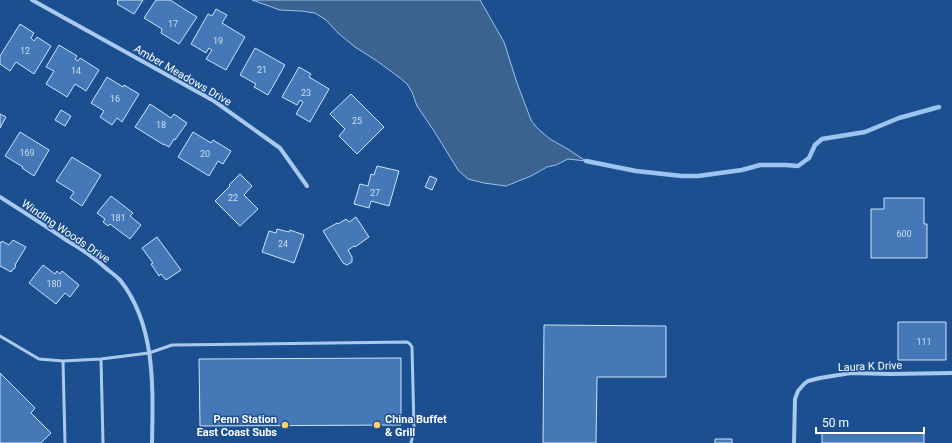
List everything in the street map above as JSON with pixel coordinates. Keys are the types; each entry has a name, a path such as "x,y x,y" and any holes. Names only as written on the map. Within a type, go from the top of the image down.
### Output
{"street":[{"name":"Amber Meadows Drive","path":"32,0 214,101 280,148 308,186"},
{"name":"Winding Woods Drive","path":"0,197 94,258 118,278 130,294 146,334 149,353 152,377 152,443"},
{"name":"Laura K Drive","path":"794,443 795,399 798,391 808,381 851,373 890,374 952,372"}],"lane":[{"path":"0,336 39,359 63,361 149,353 172,345 407,342 412,347 414,430 411,443"},
{"path":"101,358 103,443"},
{"path":"63,361 65,443"}],"water":[{"path":"252,0 480,0 504,42 531,120 537,128 550,139 586,161 568,159 506,186 468,179 458,170 417,106 412,92 407,84 400,78 355,47 338,33 326,20 315,13 280,10"}],"building":[{"path":"117,0 143,0 134,14 117,4"},
{"path":"156,0 170,0 197,17 179,44 161,33 162,29 144,18"},
{"path":"216,9 227,15 222,23 245,37 226,70 206,59 212,50 209,48 206,53 191,44 208,14 212,16"},
{"path":"20,24 34,33 31,38 34,41 37,37 51,46 34,74 16,62 10,71 0,64 0,56"},
{"path":"59,45 77,56 75,59 78,61 80,58 99,70 86,91 75,84 67,97 46,84 54,71 46,67"},
{"path":"255,48 285,65 268,95 254,87 256,84 240,75"},
{"path":"299,67 311,74 309,77 329,89 310,122 296,114 303,102 300,100 297,105 282,97"},
{"path":"107,77 123,87 124,85 139,94 122,122 117,118 112,125 100,117 104,111 91,103"},
{"path":"351,94 384,127 357,154 339,136 345,129 330,114"},
{"path":"150,104 171,118 174,114 187,123 169,147 135,127"},
{"path":"61,110 71,116 65,126 55,120"},
{"path":"0,114 6,117 0,128"},
{"path":"20,132 49,150 34,176 5,156"},
{"path":"193,132 211,143 213,140 231,151 223,164 218,161 209,176 178,157"},
{"path":"72,157 101,175 82,206 70,198 74,192 56,181"},
{"path":"377,166 399,171 389,206 371,201 369,208 354,204 360,184 368,186 371,174 374,175"},
{"path":"240,174 252,186 244,195 258,209 240,226 215,201"},
{"path":"430,176 437,179 432,190 425,187"},
{"path":"111,196 133,213 130,216 141,225 130,239 110,224 108,226 103,222 105,219 97,213"},
{"path":"884,198 924,198 924,224 927,224 927,258 871,258 871,209 884,209"},
{"path":"356,217 369,237 348,250 352,257 352,262 347,265 343,263 323,231 346,219 349,222"},
{"path":"277,229 289,232 290,230 304,235 294,263 262,252 269,231 276,233"},
{"path":"157,237 181,270 166,280 161,274 159,276 151,264 153,263 142,248"},
{"path":"13,240 26,247 15,265 16,266 11,272 0,266 0,242 1,243 2,241 9,245"},
{"path":"43,265 55,274 57,271 60,274 62,271 79,285 70,297 65,293 56,304 29,283"},
{"path":"898,322 946,322 946,360 898,360"},
{"path":"544,325 666,326 666,377 597,377 596,443 543,443"},
{"path":"401,358 401,425 200,426 199,359"},
{"path":"0,373 35,408 31,413 51,433 41,443 0,443"},
{"path":"822,433 924,433 924,443 822,443"},
{"path":"715,439 732,439 732,443 715,443"}],"waterway":[{"path":"586,161 636,171 682,176 698,176 742,170 760,165 798,166 809,158 815,145 822,139 865,132 899,118 939,107"}],"place":[{"name":"Penn Station East Coast Subs","path":"285,425"},
{"name":"China Buffet & Grill","path":"377,425"}]}
